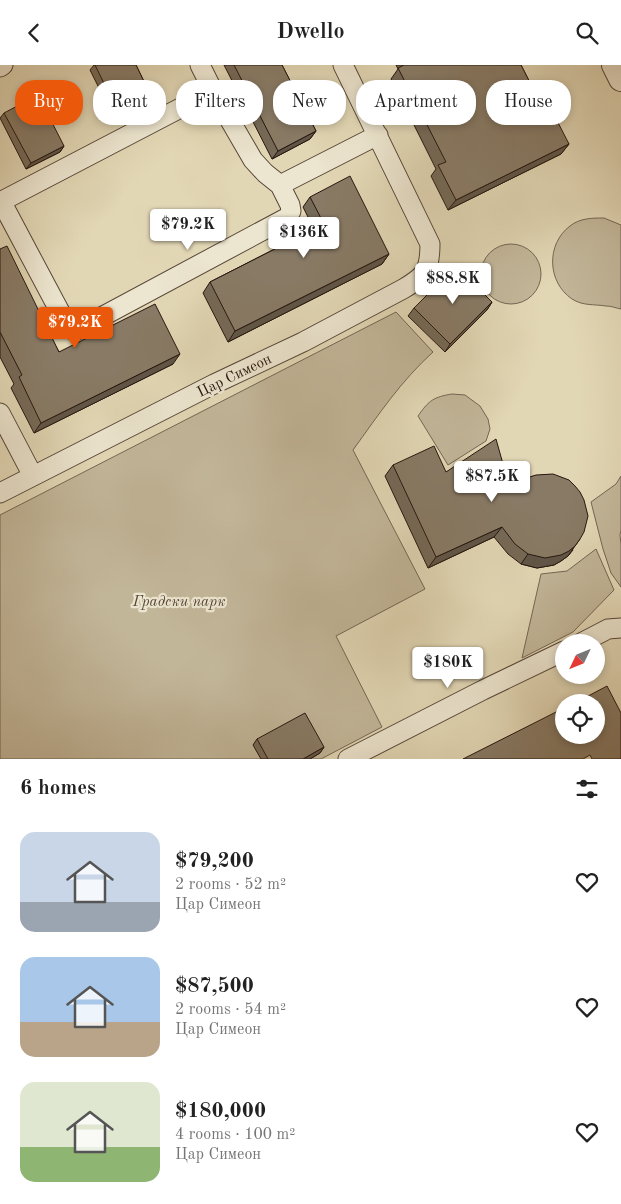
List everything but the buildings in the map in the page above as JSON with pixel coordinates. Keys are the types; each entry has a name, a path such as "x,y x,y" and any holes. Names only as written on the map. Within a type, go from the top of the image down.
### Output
{"street":[{"path":"200,65 208,80"},
{"name":"Цар Симеон","path":"0,493 214,384 303,342 418,281 425,272 430,260 430,244 343,65"},
{"path":"614,65 621,79"},
{"path":"176,110 1,202 68,327 73,330 77,330 288,217 291,211 290,205 280,185 253,161 232,125"},
{"path":"280,185 378,135"},
{"path":"0,413 33,476"},
{"path":"598,634 608,629 621,628"},
{"path":"348,759 474,694 555,655"}],"green space":[{"path":"604,218 621,225 621,309 584,304 572,299 564,292 554,273 553,253 562,234 578,221"},
{"path":"505,244 517,244 528,249 536,257 541,268 539,286 528,299 517,304 505,304 494,299 486,291 481,280 481,268 486,257 494,249"},
{"name":"Градски парк","path":"396,312 433,352 400,386 353,450 425,589 336,636 382,727 321,759 0,759 0,515"},
{"path":"452,394 465,395 480,406 488,419 490,429 486,441 448,465 418,416 432,400"},
{"path":"621,476 621,587 611,573 591,502 616,484"},
{"path":"596,549 614,590 573,632 569,634 555,634 555,641 522,658 541,574 567,571"}]}
